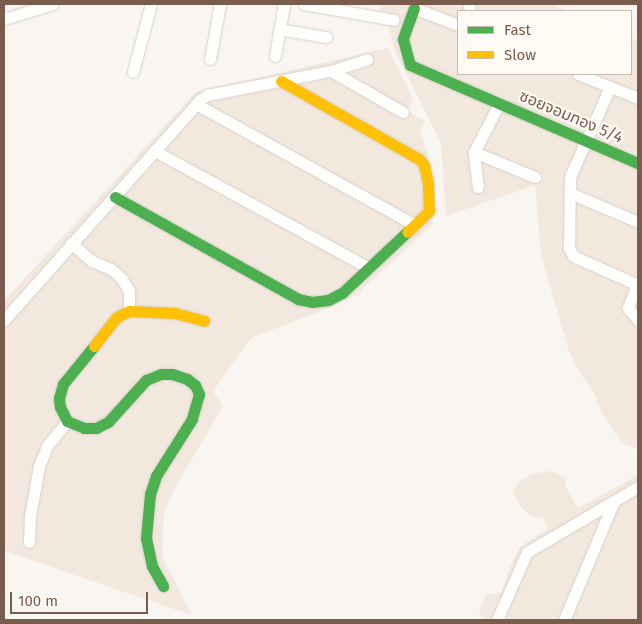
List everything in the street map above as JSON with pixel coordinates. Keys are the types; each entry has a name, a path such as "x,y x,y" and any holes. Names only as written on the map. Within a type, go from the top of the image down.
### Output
{"street":[{"path":"4,19 53,4"},
{"path":"133,72 151,4"},
{"path":"210,59 220,4"},
{"path":"274,56 284,4"},
{"path":"304,4 394,20"},
{"path":"414,6 457,25"},
{"name":"ซอยจอมทอง 5/4","path":"414,6 403,39 410,65 638,164"},
{"path":"280,29 326,37"},
{"path":"4,320 196,104 207,95 331,71 366,59"},
{"path":"331,71 404,112"},
{"path":"580,75 638,98"},
{"path":"115,197 298,299 312,302 328,300 342,293 416,225 428,211 428,184 424,165 419,158 280,81"},
{"path":"610,87 570,176 569,248 573,256 638,284 628,308 638,320"},
{"path":"196,104 416,225"},
{"path":"478,187 474,152 499,104"},
{"path":"155,151 369,268"},
{"path":"474,152 535,178"},
{"path":"570,193 638,222"},
{"path":"71,243 92,261 110,269 122,278 129,291 129,311"},
{"path":"163,586 152,566 146,538 150,494 156,476 192,419 198,405 199,394 195,385 187,379 172,374 161,374 146,380 108,422 96,428 84,428 67,421 60,407 59,398 63,384 117,317 129,311 174,313 204,321"},
{"path":"29,542 30,516 39,466 47,446 67,421"},
{"path":"497,620 527,552 638,487"},
{"path":"564,620 614,501"}],"shaded area":[{"path":"381,4 553,4 565,10 457,10 457,75 632,75 632,38 638,41 638,449 622,443 601,412 594,393 576,367 569,351 541,255 535,185 446,216 441,144 395,51 388,25 379,12"},
{"path":"388,48 413,99 407,111 425,121 420,131 428,154 432,225 357,294 336,305 251,338 213,391 223,406 177,484 164,512 162,556 192,615 4,551 4,301 196,92"},
{"path":"551,471 564,477 567,490 578,508 638,475 638,620 485,620 479,612 486,594 501,593 513,560 520,547 548,529 544,519 531,516 521,507 513,493 519,482 531,474"}],"traffic: fast":[{"path":"414,8 403,39 410,65 638,163"},
{"path":"115,197 298,299 312,302 328,300 342,293 407,232"},
{"path":"94,346 63,384 59,398 60,407 67,421 84,428 96,428 108,422 146,380 161,374 172,374 187,379 195,385 199,394 192,419 156,476 150,494 146,538 152,566 163,586"}],"traffic: slow":[{"path":"281,81 419,159 424,165 428,184 429,211 407,232"},
{"path":"94,346 117,317 129,311 175,313 204,321"}]}
